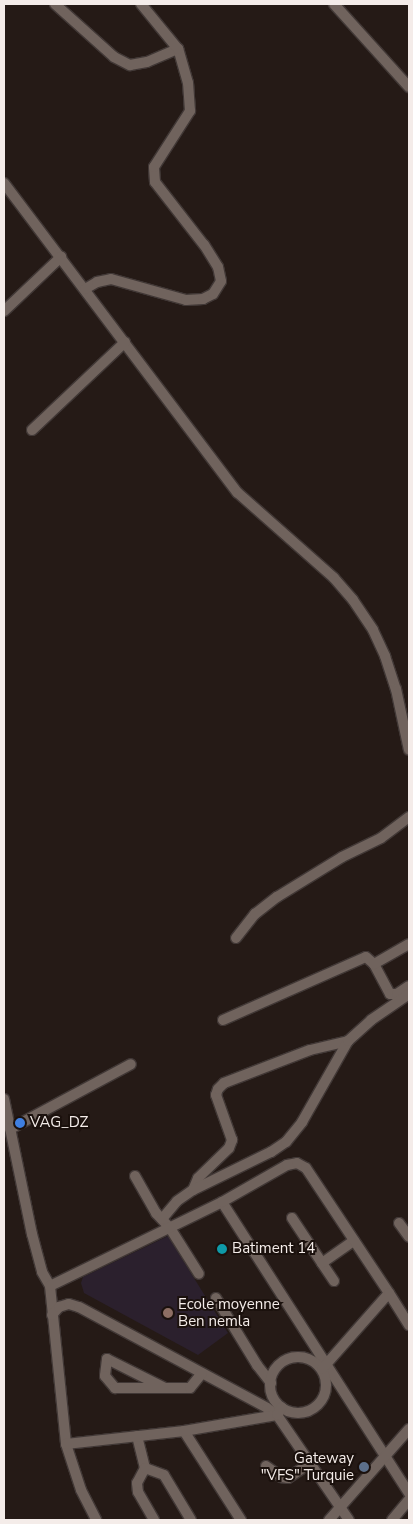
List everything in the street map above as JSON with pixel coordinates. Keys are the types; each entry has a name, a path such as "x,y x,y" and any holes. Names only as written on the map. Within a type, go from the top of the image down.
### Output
{"street":[{"path":"55,4 114,56 130,64 147,62 178,49"},
{"path":"85,288 96,282 111,279 186,300 203,299 213,294 221,281 218,268 204,245 155,182 154,167 190,111 186,72 178,49 142,4"},
{"path":"334,4 409,87"},
{"path":"4,184 85,288 171,407 238,493 334,578 353,600 373,630 386,656 409,750"},
{"path":"4,311 61,257"},
{"path":"32,430 125,342"},
{"path":"236,938 256,914 277,897 342,857 382,838 409,817"},
{"path":"374,964 409,944"},
{"path":"223,1020 366,957 374,964 390,994 397,994 409,986"},
{"path":"162,1220 177,1201 193,1190 271,1152 286,1142 302,1122 348,1041 371,1020 409,994"},
{"path":"193,1190 198,1178 230,1148 232,1140 216,1095 218,1089 224,1083 310,1050 348,1041"},
{"path":"10,1129 131,1064"},
{"path":"4,1099 32,1234 42,1272 50,1286 66,1444 82,1490 96,1520"},
{"path":"50,1286 222,1202 287,1165 296,1163 306,1168 409,1325"},
{"path":"135,1176 156,1213 170,1228 199,1274"},
{"path":"222,1202 324,1367 386,1456 409,1493"},
{"path":"292,1218 334,1281"},
{"path":"399,1223 409,1237"},
{"path":"322,1263 354,1241"},
{"path":"66,1444 184,1431 280,1411 298,1412 315,1407 325,1393 324,1367 389,1293"},
{"path":"216,1298 257,1365 270,1382 280,1411 310,1464 349,1520"},
{"path":"52,1315 59,1307 69,1304 79,1307 280,1411"},
{"path":"270,1382 278,1365 295,1357 314,1361 324,1367"},
{"path":"165,1388 107,1359 104,1376 115,1388 165,1388 190,1388 202,1372"},
{"path":"330,1520 409,1429"},
{"path":"184,1431 242,1520"},
{"path":"137,1436 145,1468 137,1483 138,1492 154,1520"},
{"path":"266,1466 281,1477 288,1478 310,1464"},
{"path":"145,1468 164,1475 191,1520"},
{"path":"392,1520 409,1500"}],"shaded area":[{"name":"Ecole moyenne Ben nemla","path":"168,1236 228,1333 198,1355 84,1293 81,1283 83,1277"}],"place":[{"name":"VAG_DZ","path":"20,1123"},
{"name":"Batiment 14","path":"222,1249"},
{"name":"Ecole moyenne Ben nemla","path":"168,1313"},
{"name":"Gateway \"VFS\" Turquie","path":"364,1467"}]}
